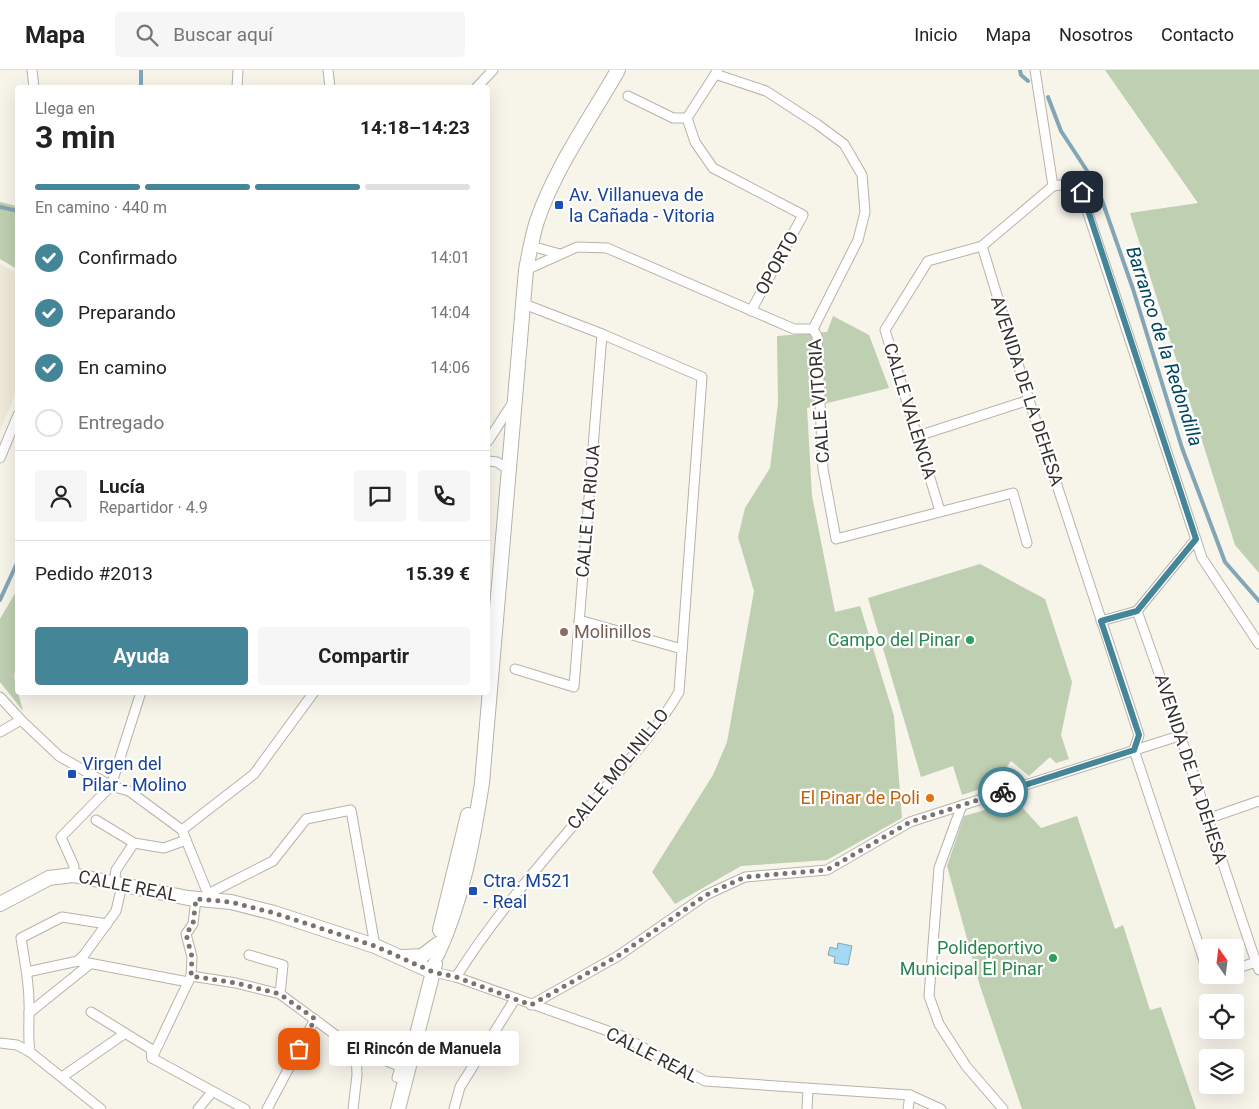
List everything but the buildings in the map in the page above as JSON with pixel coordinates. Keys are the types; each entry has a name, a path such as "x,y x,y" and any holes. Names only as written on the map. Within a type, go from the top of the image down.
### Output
{"main road":[{"path":"490,653 509,470 526,270 531,246 537,222 555,180 618,70"},
{"path":"398,1109 433,972 452,875 484,746 488,695"},
{"name":"CALLE REAL","path":"0,904 49,878 73,875 205,898 274,913 375,946 433,972"},
{"path":"403,957 422,956 438,949"}],"street":[{"path":"32,70 34,85"},
{"path":"237,85 238,70"},
{"path":"328,70 330,85"},
{"path":"479,85 494,70"},
{"path":"1035,70 1053,186 1074,183 1082,192 1202,558 1259,644"},
{"path":"628,96 672,118 687,118 717,72 766,91 844,144 862,175 865,212 858,240 812,329"},
{"name":"OPORTO","path":"687,118 695,142 714,168 803,215 751,311"},
{"name":"CALLE VALENCIA","path":"940,511 885,330 928,261 982,246 1053,186"},
{"path":"531,246 560,254"},
{"name":"AVENIDA DE LA DEHESA","path":"982,246 1139,735 1134,750 1199,947"},
{"name":"CALLE VITORIA","path":"526,270 577,247 607,248 794,329 812,329 817,336 823,468 836,539 1013,493 1027,543"},
{"path":"524,304 602,334"},
{"name":"CALLE MOLINILLO","path":"456,977 473,950 547,856 661,722 679,692 702,377 602,334"},
{"name":"CALLE LA RIOJA","path":"515,669 574,687 602,334"},
{"path":"490,438 515,400"},
{"path":"918,436 1030,400"},
{"path":"0,458 15,422"},
{"path":"490,461 497,462 509,470"},
{"path":"1101,621 1137,611 1196,539"},
{"name":"AVENIDA DE LA DEHESA","path":"1137,611 1182,735 1207,818 1258,965 1244,967"},
{"path":"579,620 682,649"},
{"path":"73,875 74,866 61,837 111,786 140,695"},
{"path":"182,830 254,774 312,695"},
{"path":"0,697 21,720 60,756 111,786 134,794 182,830 205,898"},
{"path":"0,732 21,720"},
{"path":"531,1005 618,956 706,895 745,877 827,870 910,822 1182,735"},
{"path":"1207,818 1259,801"},
{"path":"962,805 939,868 929,996 939,1024 966,1066 1003,1109"},
{"path":"152,1058 190,980 192,957 186,934 193,924 205,898 273,861 306,819 351,810 375,946"},
{"path":"96,820 134,843 164,848 186,840"},
{"path":"78,961 116,911 118,884 116,870 134,843"},
{"path":"30,1052 27,1035 29,1013 27,972 21,938 62,917 106,924"},
{"path":"249,955 283,965 280,994"},
{"path":"27,972 78,961 190,980 236,983 280,994 356,1050 398,1067 396,1078 406,1080"},
{"path":"29,1013 90,964"},
{"name":"CALLE REAL","path":"433,972 456,977 622,1036 704,1081 808,1090 910,1095 941,1109"},
{"path":"454,1109 460,1088 515,999"},
{"path":"91,1012 151,1049 152,1058"},
{"path":"267,1109 315,1019"},
{"path":"62,1077 124,1034"},
{"path":"0,1043 18,1045 30,1052 101,1109"},
{"path":"353,1109 357,1075 356,1050"},
{"path":"152,1058 245,1109"},
{"path":"807,1109 808,1090"},
{"path":"198,1109 212,1092"},
{"path":"908,1109 910,1095"}],"shaded area":[{"path":"0,264 15,272 15,395 0,431"}],"green space":[{"path":"1105,70 1259,70 1259,573 1235,545 1130,213 1198,203"},
{"path":"0,202 15,206 15,268 0,259"},
{"path":"833,316 869,335 889,388 807,408 812,496 835,612 860,606 894,716 902,818 827,860 741,866 675,904 652,872 713,775 727,742 754,591 738,537 745,508 770,468 778,403 777,336 827,332"},
{"name":"Campo del Pinar","path":"980,564 1045,599 1072,682 1061,735 1069,759 1056,763 1050,757 1029,776 1011,761 995,784 962,795 953,766 921,777 868,598"},
{"path":"15,593 15,695 19,695 23,711 0,682 0,619"},
{"name":"Polideportivo Municipal El Pinar","path":"1013,802 1021,806 1041,828 1077,816 1115,929 1123,925 1150,1010 1161,1007 1196,1109 1022,1109 980,986 947,866 964,816"}],"water":[{"path":"838,943 852,946 848,965 834,963 835,957 828,955 830,947 837,949"}],"waterway":[{"path":"141,70 141,85"},
{"name":"Barranco de la Redondilla","path":"1020,70 1021,75 1028,81"},
{"name":"Barranco de la Redondilla","path":"1048,97 1061,131 1097,186 1133,289 1182,448 1225,562 1259,601"},
{"path":"0,207 15,210"},
{"path":"0,600 15,568"}],"way so far":[{"path":"299,1049 315,1019 280,994 236,983 191,976 192,957 186,934 193,924 196,899 231,902 274,913 375,946 433,972 456,977 531,1005 618,956 706,895 745,877 827,870 875,844 910,822 1003,792"}],"place":[{"name":"Av. Villanueva de la Cañada - Vitoria","path":"559,205"},
{"name":"Molinillos","path":"564,632"},
{"name":"Campo del Pinar","path":"970,640"},
{"name":"Virgen del Pilar - Molino","path":"72,774"},
{"name":"El Pinar de Poli","path":"930,798"},
{"name":"Ctra. M521 - Real","path":"473,891"},
{"name":"Polideportivo Municipal El Pinar","path":"1053,958"},
{"name":"El Rincón de Manuela","path":"299,1049"}],"route":[{"path":"1003,792 1134,750 1139,735 1101,621 1137,611 1196,539 1082,192"}]}
